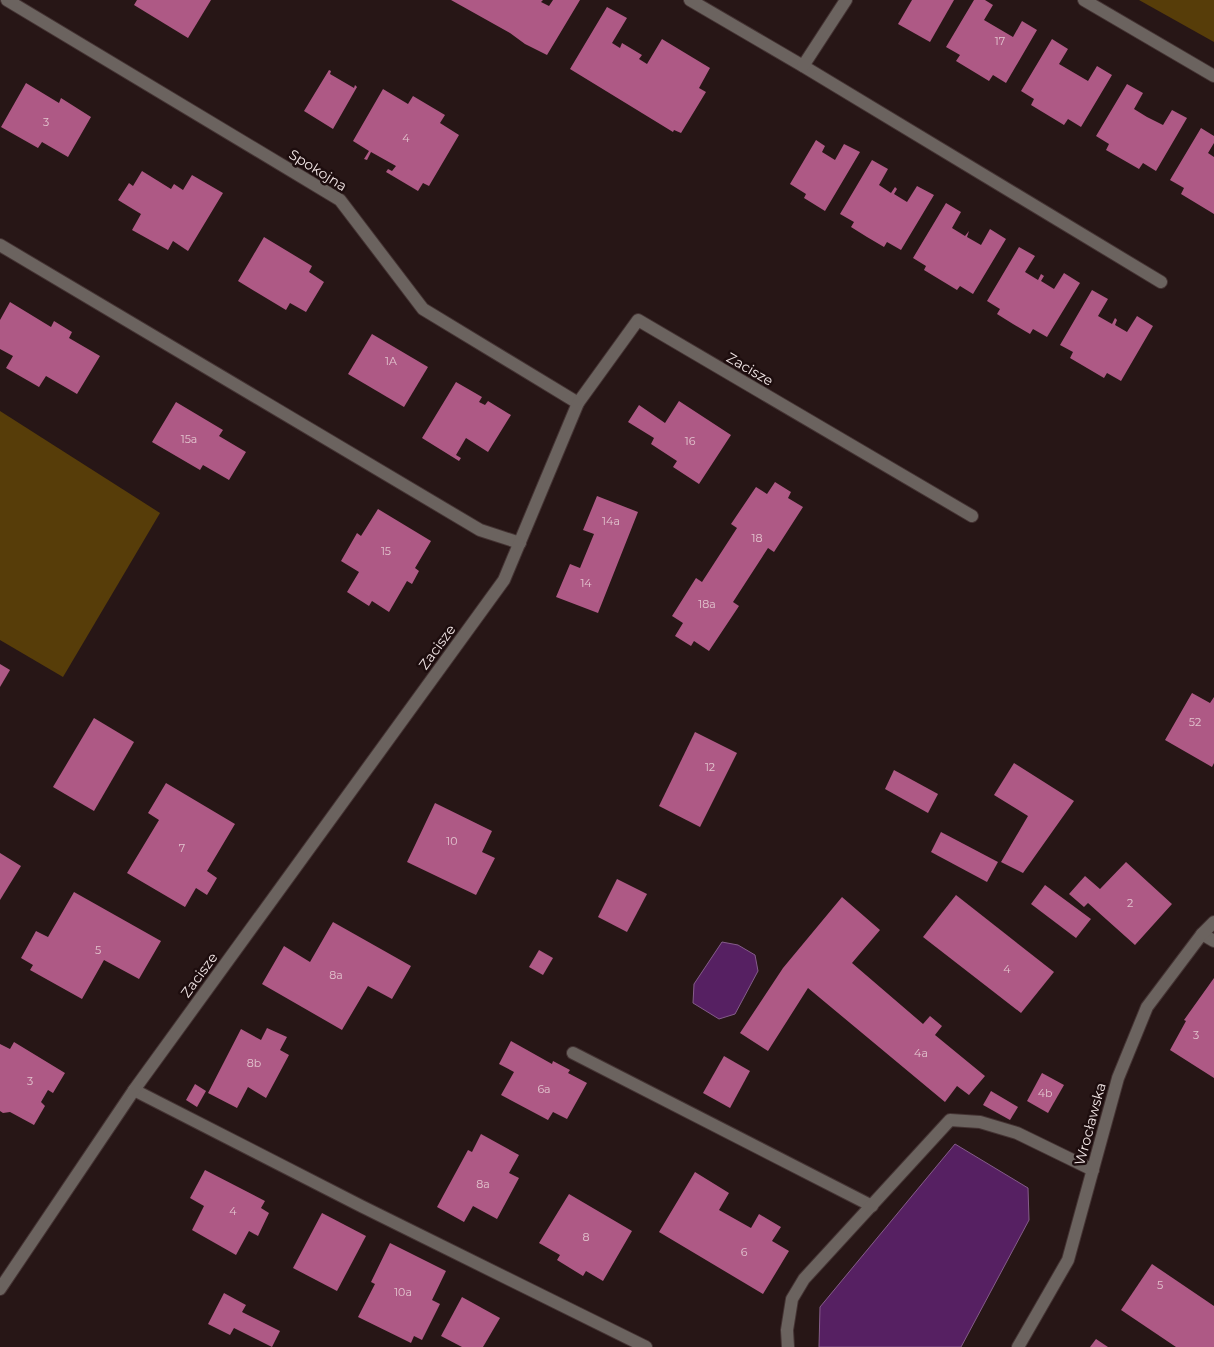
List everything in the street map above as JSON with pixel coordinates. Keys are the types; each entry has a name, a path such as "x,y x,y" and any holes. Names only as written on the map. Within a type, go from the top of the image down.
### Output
{"street":[{"name":"Spokojna","path":"7,0 340,200 423,309 578,404"},
{"path":"690,0 1161,282"},
{"path":"803,66 846,0"},
{"path":"1084,0 1214,76"},
{"path":"0,245 480,530 520,543"},
{"name":"Zacisze","path":"0,1288 134,1090 504,580 578,404 638,320 972,516"},
{"name":"Wrocławska","path":"1018,1347 1068,1260 1118,1078 1146,1007 1202,934 1214,922"},
{"path":"1202,934 1214,941"},
{"path":"573,1052 872,1206"},
{"path":"134,1090 361,1206 646,1347"},
{"path":"788,1347 787,1330 792,1300 804,1279 950,1120 980,1122 1017,1133 1093,1170"}],"shaded area":[{"path":"1139,0 1214,0 1214,42"},
{"path":"0,411 160,513 63,677 0,640"},
{"path":"722,942 738,945 755,955 758,971 735,1014 719,1019 693,1003 694,984"},
{"path":"955,1144 1028,1188 1029,1220 961,1347 819,1347 820,1307"}],"building":[{"path":"137,0 211,0 188,38 134,5"},
{"path":"451,0 543,0 541,2 549,6 553,0 580,0 547,55"},
{"path":"912,0 954,0 930,42 898,24"},
{"path":"974,0 985,0 993,5 984,20 1013,37 1022,21 1037,30 1006,83 993,75 989,81 956,61 960,55 946,47"},
{"path":"607,7 627,18 612,43 620,48 622,43 642,55 639,59 647,64 662,39 710,68 699,88 706,92 681,133 674,130 673,132 570,69"},
{"path":"1052,39 1068,49 1059,64 1088,81 1097,66 1112,75 1081,127 1068,119 1064,125 1031,105 1034,99 1021,91"},
{"path":"329,70 331,71 330,74 354,88 355,85 357,87 333,129 304,111"},
{"path":"26,83 59,103 61,98 91,117 68,157 42,142 38,148 1,127"},
{"path":"1127,84 1143,93 1134,109 1147,117 1163,125 1172,110 1187,118 1156,171 1143,163 1139,169 1106,150 1109,144 1096,136"},
{"path":"383,89 408,104 413,96 445,115 440,123 459,135 429,186 423,183 418,191 386,172 388,169 392,171 396,166 371,152 367,160 364,159 369,151 353,141"},
{"path":"1201,128 1214,136 1214,143 1208,153 1214,157 1214,214 1181,194 1184,188 1170,180"},
{"path":"816,140 825,146 822,152 835,160 844,144 860,152 825,211 804,198 806,194 790,184"},
{"path":"872,160 888,169 879,185 891,193 895,187 897,189 894,194 907,202 917,186 934,195 901,250 887,242 884,247 867,237 851,227 854,222 840,214"},
{"path":"142,171 171,189 174,184 183,190 192,175 223,193 188,251 173,241 168,250 132,230 141,214 118,200 129,183 133,186"},
{"path":"946,203 961,212 952,228 965,236 969,231 967,237 981,245 990,229 1006,239 973,294 960,286 957,290 924,270 926,266 913,258"},
{"path":"264,237 312,266 309,272 324,282 306,312 290,303 286,310 238,281"},
{"path":"1019,247 1035,256 1025,272 1038,280 1041,274 1044,276 1041,281 1054,289 1064,273 1080,283 1047,337 1033,329 1030,334 1013,324 997,314 1000,309 987,301"},
{"path":"1092,290 1108,299 1098,316 1112,324 1115,318 1117,320 1115,325 1127,332 1137,316 1153,326 1121,381 1107,373 1104,378 1070,358 1073,352 1060,345"},
{"path":"10,302 51,327 54,321 72,332 69,338 100,356 77,394 46,376 39,387 6,368 13,356 0,349 0,320"},
{"path":"372,334 428,367 404,407 348,374"},
{"path":"456,382 482,397 479,402 485,405 488,401 511,415 488,452 466,438 456,455 461,458 459,461 422,438"},
{"path":"679,401 731,435 699,484 673,467 677,461 651,444 654,438 628,422 639,405 665,423"},
{"path":"176,402 223,430 219,436 246,452 229,480 203,465 200,470 152,442"},
{"path":"775,482 791,492 788,498 803,507 774,552 768,548 733,602 739,606 709,651 694,641 691,646 675,636 683,623 672,616 696,578 702,582 737,528 731,524 756,487 767,494"},
{"path":"597,496 638,512 598,613 556,597 570,564 580,568 594,534 583,530"},
{"path":"378,509 431,541 415,568 419,571 412,584 407,581 389,612 372,601 369,606 347,592 359,572 341,561 357,533 361,536"},
{"path":"0,664 10,670 0,687"},
{"path":"1192,693 1210,703 1214,697 1214,763 1212,767 1165,740"},
{"path":"94,718 134,742 94,811 53,787"},
{"path":"695,732 737,753 700,827 659,806"},
{"path":"1014,763 1074,801 1023,873 1001,862 1028,816 994,795"},
{"path":"894,770 938,794 928,813 885,789"},
{"path":"166,783 235,824 207,871 217,878 207,895 196,888 185,907 127,873 159,820 148,813"},
{"path":"435,803 492,831 482,852 495,858 476,895 407,862"},
{"path":"941,832 998,862 987,882 931,852"},
{"path":"0,853 21,866 0,900"},
{"path":"1126,862 1172,904 1135,945 1088,903 1084,907 1069,894 1085,876 1100,889"},
{"path":"617,879 647,894 627,932 598,917"},
{"path":"1045,885 1091,919 1076,938 1031,904"},
{"path":"74,892 161,941 139,979 104,960 82,999 30,970 33,965 21,958 36,931 48,937"},
{"path":"956,895 1054,972 1021,1013 923,937"},
{"path":"842,897 880,930 852,963 923,1024 930,1016 942,1026 935,1035 985,1076 969,1095 957,1086 945,1102 808,988 768,1051 740,1033 783,968"},
{"path":"333,922 411,966 392,999 368,986 342,1030 262,984 284,946 310,962"},
{"path":"539,950 553,958 543,975 529,967"},
{"path":"1214,978 1214,1078 1170,1050 1186,1021 1184,1020"},
{"path":"267,1028 287,1037 280,1050 289,1055 266,1098 248,1087 237,1108 208,1093 241,1029 261,1040"},
{"path":"511,1041 552,1064 553,1061 570,1070 568,1073 587,1083 567,1119 553,1112 548,1120 501,1095 514,1072 499,1064"},
{"path":"14,1042 65,1073 53,1093 48,1090 41,1102 45,1106 34,1125 10,1112 3,1113 0,1111 0,1044 10,1049"},
{"path":"724,1056 750,1071 730,1108 703,1093"},
{"path":"1042,1073 1064,1085 1048,1113 1027,1101"},
{"path":"195,1084 206,1091 197,1107 186,1100"},
{"path":"991,1091 1018,1107 1010,1120 983,1105"},
{"path":"481,1134 519,1155 509,1173 519,1178 497,1219 473,1206 464,1222 437,1207 468,1150 472,1152"},
{"path":"205,1170 265,1201 261,1208 269,1213 258,1236 249,1231 236,1255 192,1230 204,1206 190,1198"},
{"path":"695,1172 729,1193 719,1210 751,1228 759,1214 781,1227 772,1241 789,1251 763,1294 659,1232"},
{"path":"569,1194 632,1231 603,1281 586,1271 583,1276 557,1260 560,1255 539,1243"},
{"path":"322,1213 366,1236 337,1291 293,1268"},
{"path":"390,1243 446,1271 432,1300 440,1304 422,1340 414,1336 411,1343 358,1317 375,1284 371,1282"},
{"path":"1152,1264 1214,1306 1214,1347 1176,1347 1121,1310"},
{"path":"224,1293 246,1305 242,1312 280,1331 272,1347 234,1328 230,1335 208,1324"},
{"path":"462,1297 500,1318 483,1347 462,1347 441,1336"},
{"path":"1096,1339 1108,1347 1090,1347"}]}
